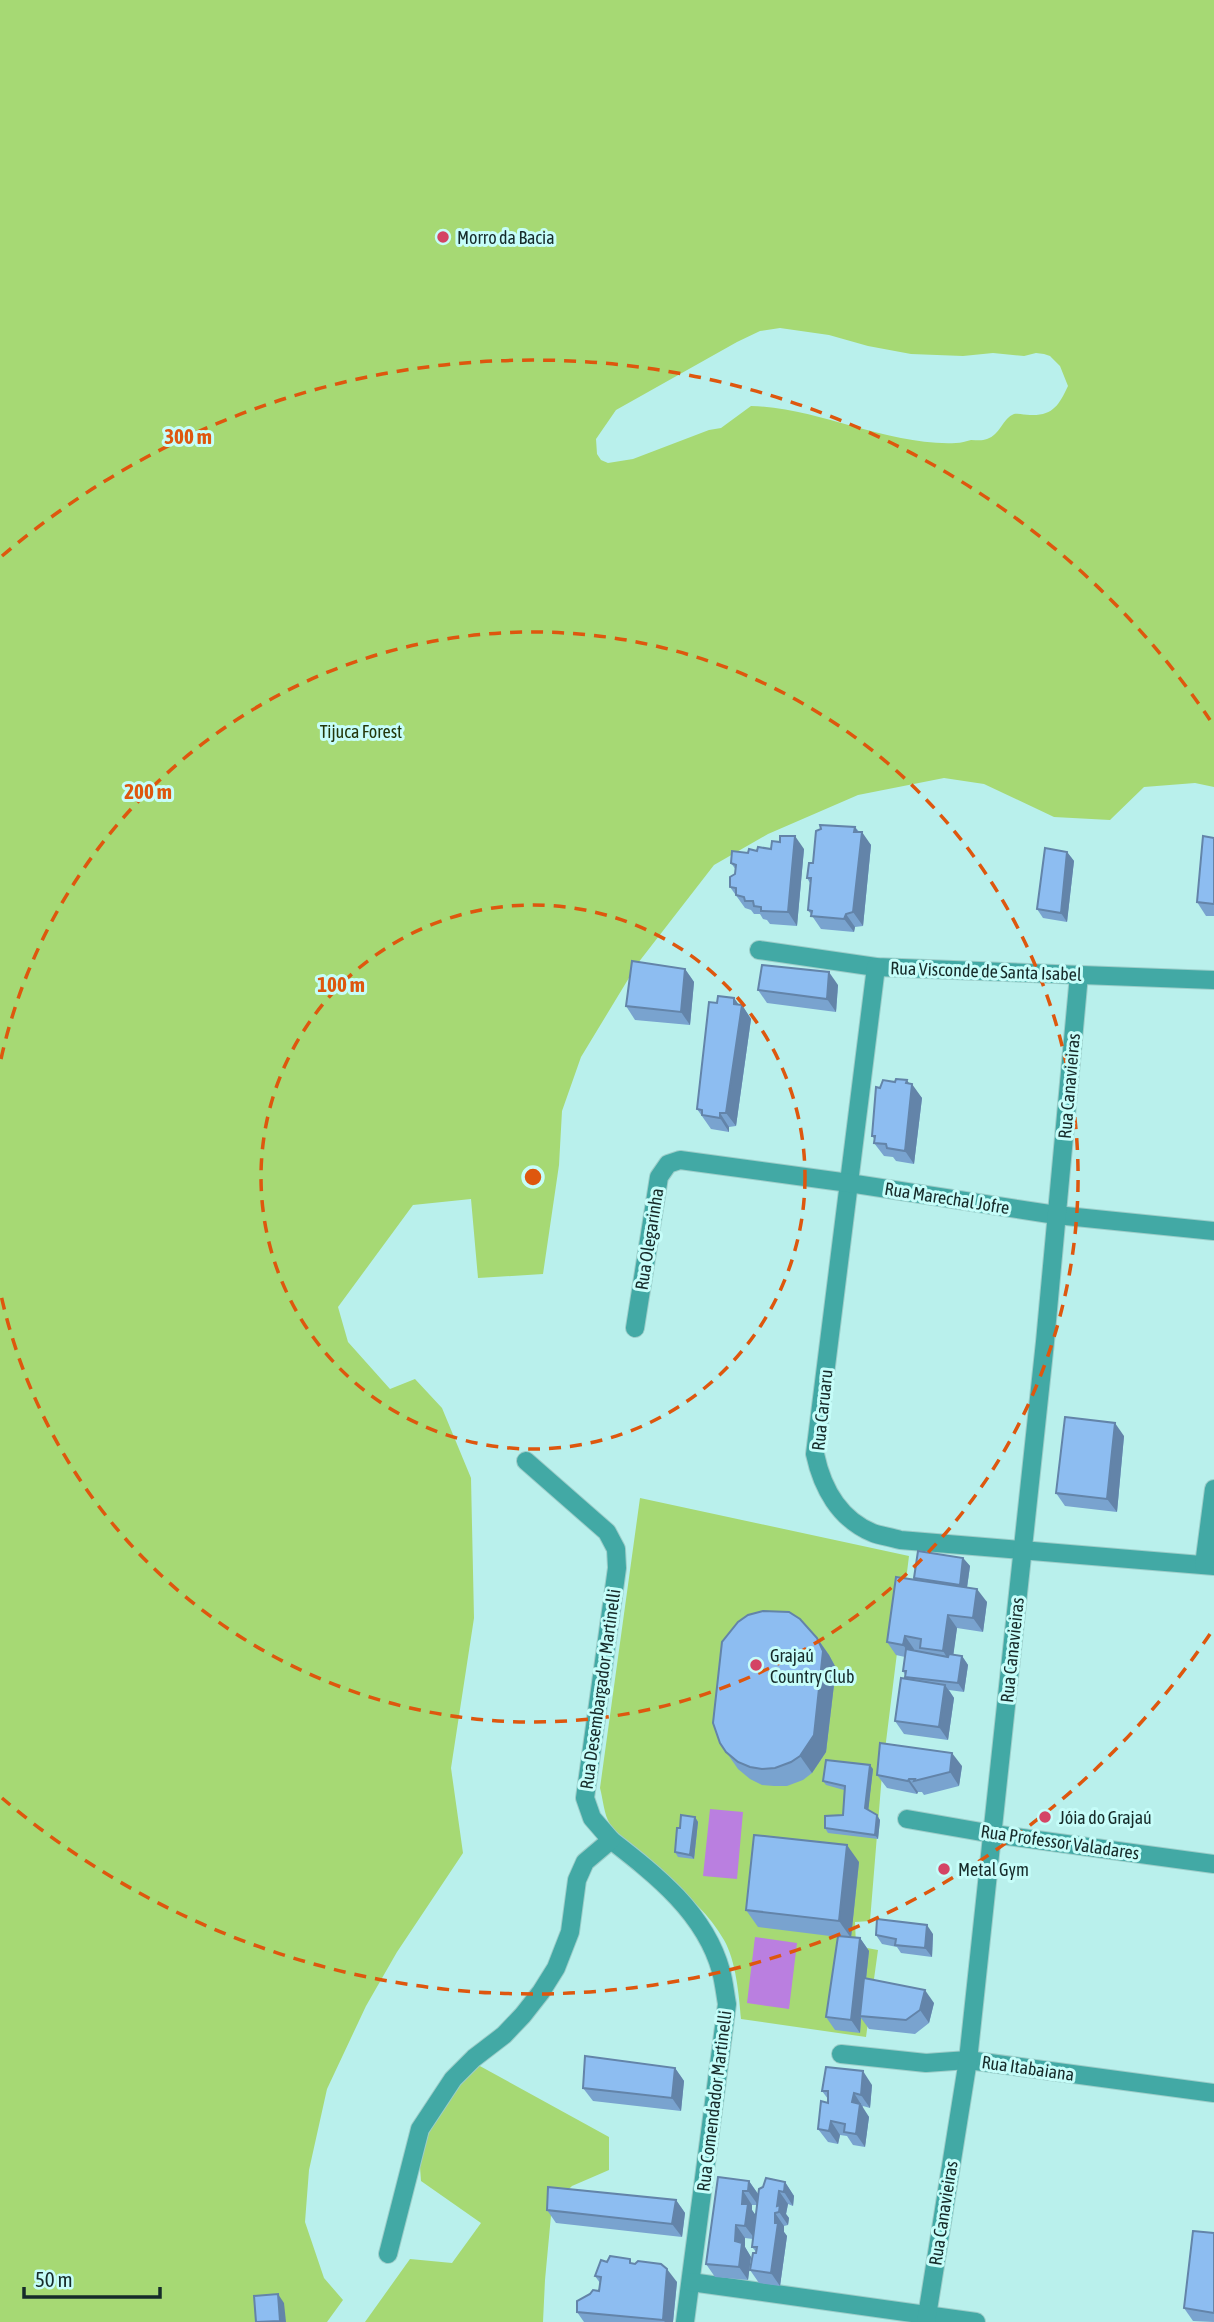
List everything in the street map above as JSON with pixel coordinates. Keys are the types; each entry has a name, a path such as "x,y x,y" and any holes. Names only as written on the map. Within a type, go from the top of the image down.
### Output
{"street":[{"name":"Rua Visconde de Santa Isabel","path":"759,950 876,967 1214,980"},
{"name":"Rua Caruaru","path":"876,967 815,1454 819,1473 827,1490 837,1506 857,1523 873,1533 900,1539 1209,1565"},
{"name":"Rua Canavieiras","path":"926,2319 968,2060 1045,1342 1079,975"},
{"name":"Rua Marechal Jofre","path":"680,1160 1056,1215 1214,1231"},
{"name":"Rua Olegarinha","path":"635,1328 659,1177 668,1164 680,1160"},
{"name":"Rua Desembargador Martinelli","path":"526,1461 607,1532 616,1549 617,1569 585,1798 592,1818 611,1840"},
{"path":"1209,1565 1214,1489"},
{"name":"Rua Professor Valadares","path":"907,1819 993,1834 1214,1864"},
{"path":"388,2253 420,2129 453,2079 474,2058 504,2035 541,1992 556,1968 570,1932 577,1880 585,1862 611,1840"},
{"name":"Rua Comendador Martinelli","path":"611,1840 657,1876 693,1914 710,1943 721,1970 727,2004 685,2322"},
{"name":"Rua Itabaiana","path":"841,2054 926,2063 968,2060 1214,2093"},
{"path":"691,2282 926,2319 976,2322"}],"green space":[{"name":"Tijuca Forest","path":"0,0 1214,0 1214,787 1195,783 1144,787 1110,820 1054,817 984,784 944,778 858,795 768,834 714,865 638,963 581,1057 562,1111 559,1165 543,1274 478,1278 471,1199 413,1205 338,1307 348,1342 390,1389 415,1379 442,1408 471,1478 474,1618 451,1768 463,1853 397,1952 366,2006 327,2089 309,2170 305,2222 324,2278 343,2300 327,2322 0,2322","holes":["780,328 829,335 911,354 1044,354 1060,366 1068,386 1058,404 1050,411 1038,415 1014,414 995,434 983,440 956,443 904,439 802,413 751,406 721,428 709,430 633,459 608,463 601,460 597,454 596,439 616,410 737,342 760,331"]},
{"name":"Grajaú Country Club","path":"640,1498 909,1556 882,1774 870,1921 855,1922 856,1946 878,1950 866,2037 741,2019 736,1978 724,1940 699,1907 637,1854 608,1820 600,1788"},
{"path":"478,2065 609,2137 609,2170 572,2186 552,2205 543,2322 365,2322 410,2259 452,2263 481,2223 421,2181 418,2139 454,2088"}],"shaded area":[{"path":"710,1809 743,1812 737,1879 703,1876"},
{"path":"755,1937 797,1943 789,2009 747,2003"}],"building":[{"path":"820,825 855,827 854,832 862,832 853,912 846,914 844,919 811,916 812,911 808,910 811,878 807,878 809,863 813,863 816,831 821,829"},
{"path":"780,836 795,836 788,912 761,911 761,907 754,906 753,901 745,901 744,897 736,895 736,888 730,887 730,877 735,874 736,865 731,863 732,851 748,853 749,849 757,851 758,847 771,849 772,841 780,842"},
{"path":"1203,836 1214,838 1214,904 1197,902"},
{"path":"1045,848 1067,852 1061,913 1037,909"},
{"path":"632,961 685,969 681,1012 626,1006"},
{"path":"762,965 829,972 827,999 758,990"},
{"path":"718,996 734,998 734,1004 742,1005 726,1113 720,1113 720,1118 702,1115 702,1110 697,1109 709,1002 717,1003"},
{"path":"896,1079 907,1080 906,1083 912,1084 905,1151 874,1143 875,1136 872,1136 876,1087 880,1088 883,1080 895,1082"},
{"path":"1065,1417 1115,1423 1107,1499 1056,1493"},
{"path":"918,1551 963,1558 960,1585 914,1578"},
{"path":"896,1577 977,1589 973,1618 948,1615 943,1651 920,1648 921,1639 905,1636 903,1645 887,1642"},
{"path":"763,1611 789,1612 800,1619 817,1638 823,1651 814,1735 800,1756 791,1762 762,1769 738,1762 726,1752 713,1723 722,1642 738,1622 748,1615"},
{"path":"906,1649 948,1657 949,1654 962,1656 958,1683 905,1677 906,1671 903,1671"},
{"path":"901,1678 945,1685 939,1727 895,1721"},
{"path":"880,1743 952,1753 950,1772 914,1781 915,1779 908,1781 877,1775"},
{"path":"826,1760 870,1765 865,1808 877,1815 875,1835 825,1828 825,1816 843,1815 845,1786 823,1781"},
{"path":"681,1815 695,1817 690,1855 675,1852"},
{"path":"754,1835 847,1845 839,1921 746,1910"},
{"path":"877,1919 927,1925 925,1948 895,1945 896,1939 876,1935"},
{"path":"838,1936 860,1938 851,2020 826,2017"},
{"path":"864,1978 925,1990 920,2010 906,2020 860,2016"},
{"path":"585,2056 675,2068 672,2098 583,2088"},
{"path":"826,2067 863,2071 861,2095 854,2093 852,2102 860,2104 856,2134 844,2132 845,2124 831,2121 829,2131 818,2129 821,2101 828,2103 828,2091 822,2091"},
{"path":"718,2177 749,2181 748,2191 743,2191 742,2204 748,2204 745,2226 736,2225 735,2241 742,2243 739,2267 706,2264"},
{"path":"766,2178 785,2182 784,2192 779,2191 779,2212 775,2213 775,2223 778,2223 771,2273 750,2270 757,2247 752,2247 759,2189 763,2187"},
{"path":"548,2187 676,2200 672,2224 547,2210"},
{"path":"1193,2231 1214,2233 1214,2313 1184,2308"},
{"path":"610,2256 630,2259 630,2263 635,2264 638,2261 661,2264 667,2269 663,2320 577,2312 577,2301 593,2290 599,2291 601,2277 595,2276 601,2260 607,2262"},
{"path":"278,2294 280,2321 256,2322 254,2296"}],"place":[{"name":"Morro da Bacia","path":"443,237"},
{"name":"Grajaú Country Club","path":"756,1665"},
{"name":"Jóia do Grajaú","path":"1045,1817"},
{"name":"Metal Gym","path":"944,1869"}]}
